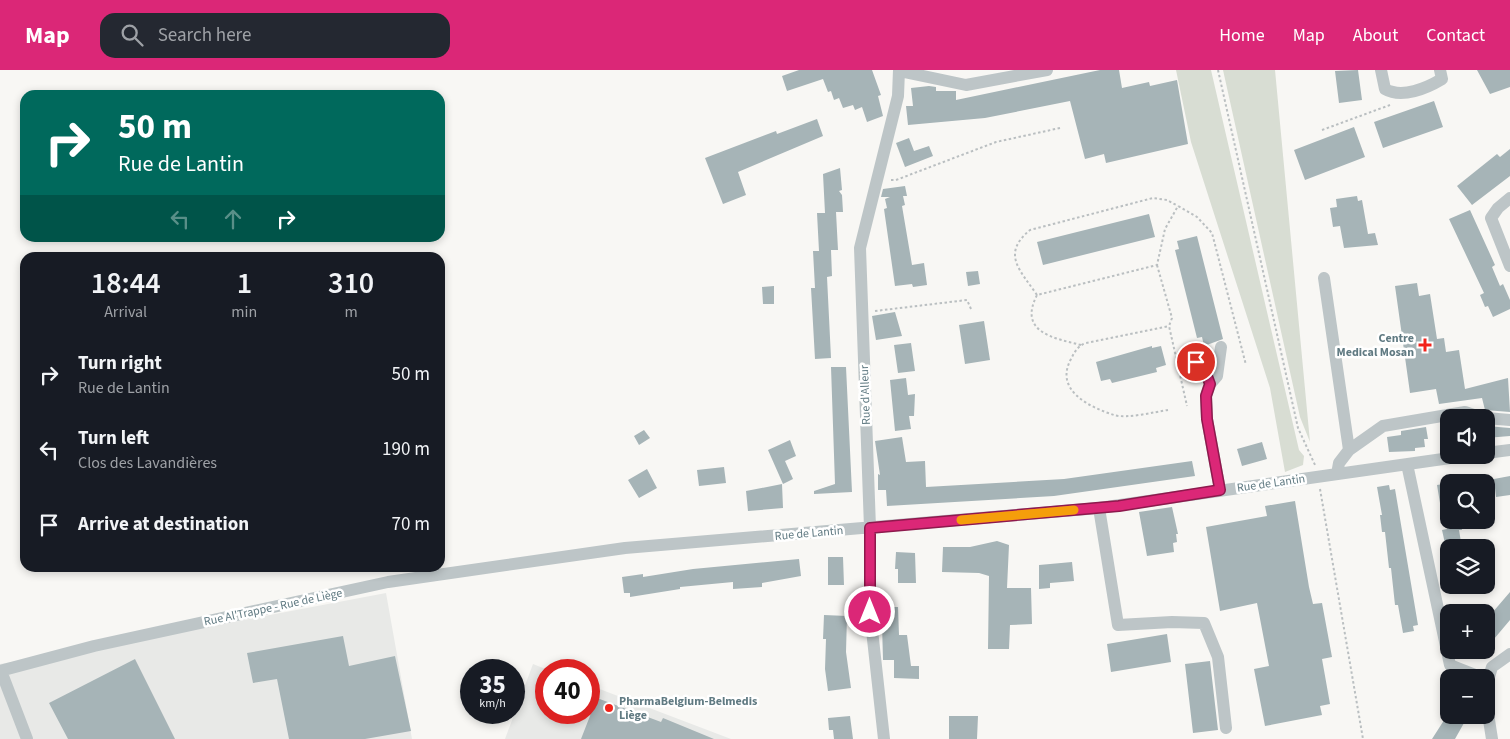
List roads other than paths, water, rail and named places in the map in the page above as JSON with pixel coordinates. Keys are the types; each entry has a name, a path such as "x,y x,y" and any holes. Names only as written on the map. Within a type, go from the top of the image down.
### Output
{"street":[{"path":"899,70 966,85 1046,70"},
{"name":"Rue d'Alleur","path":"884,739 870,612 870,528 860,248 898,96 899,70"},
{"path":"1381,70 1385,89 1393,94 1426,89 1442,79 1440,70"},
{"path":"1510,198 1498,208 1491,218 1510,266"},
{"path":"1324,278 1349,450"},
{"path":"1220,490 1207,419 1206,396 1210,384 1217,376 1221,347"},
{"path":"1196,362 1204,368 1210,384"},
{"path":"1336,474 1339,463 1349,450 1383,426 1440,416"},
{"path":"1495,419 1510,420"},
{"path":"1495,452 1510,450"},
{"name":"Rue de Lantin","path":"548,558 625,548 1099,508 1440,459"},
{"path":"1407,464 1450,666 1457,669"},
{"path":"1099,508 1118,625 1172,622 1204,623 1218,657 1226,728"},
{"name":"Rue Al'Trappe - Rue de Liège","path":"1,671 94,646 388,582 548,558"},
{"path":"1491,669 1510,654"},
{"path":"1,671 27,739"},
{"path":"1490,724 1492,739"}],"place":[{"name":"Centre Medical Mosan","path":"1425,345"},
{"name":"PharmaBelgium-Belmedis Liège","path":"609,708"}]}
